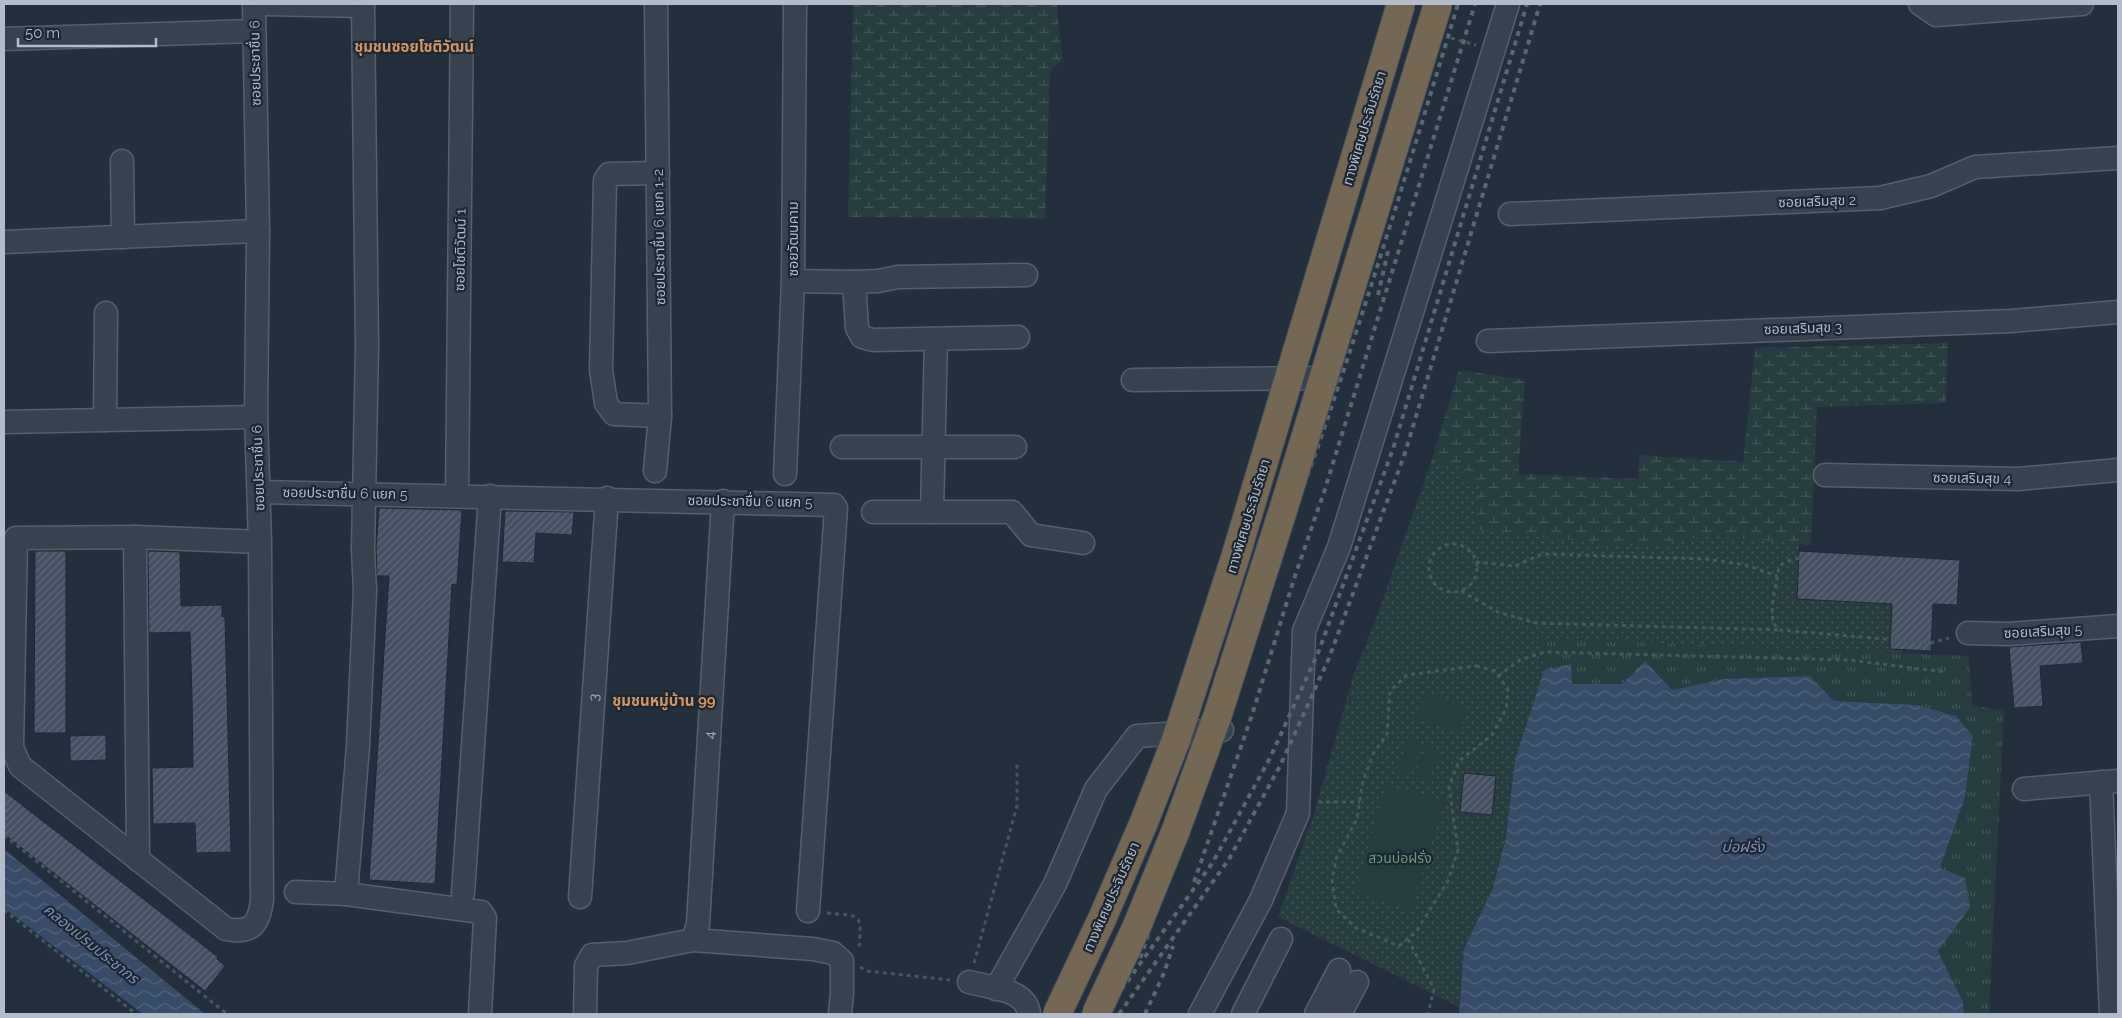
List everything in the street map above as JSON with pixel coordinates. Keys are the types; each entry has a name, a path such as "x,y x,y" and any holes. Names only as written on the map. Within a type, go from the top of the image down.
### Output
{"highway":[{"name":"ทางพิเศษประจิมรัถยา","path":"1056,1014 1106,910 1144,822 1176,740 1235,558 1401,4"},
{"path":"1096,1014 1137,926 1176,830 1218,714 1284,507 1438,4"}],"street":[{"name":"ซอยประชาชื่น 6","path":"138,860 226,929 239,932 250,928 260,917 262,900 260,542 256,417 258,231 254,4"},
{"path":"264,4 363,5 367,346 365,494 358,746 346,894"},
{"name":"ซอยโชติวัฒน์ 1","path":"457,496 462,4"},
{"name":"ซอยประชาชื่น 6 แยก 1-2","path":"655,471 660,416 656,4"},
{"name":"ซอยวัฒนคาม","path":"785,474 792,280 795,4"},
{"path":"1104,1014 1163,886 1222,730 1238,672 1287,534 1300,474 1434,4"},
{"path":"1200,1014 1261,900 1298,813 1304,632 1339,546 1508,4"},
{"path":"1920,4 1936,15 2082,4"},
{"path":"4,39 254,31"},
{"name":"ซอยเสริมสุข 2","path":"1510,214 1880,198 1931,186 1975,167 2118,158"},
{"path":"122,161 123,237"},
{"path":"658,173 606,176 601,370 606,403 614,414 660,416"},
{"path":"4,242 258,231"},
{"path":"792,280 854,282 878,281 898,277 1026,275"},
{"path":"854,282 853,298 857,328 862,337 873,340 1018,337"},
{"name":"ซอยเสริมสุข 3","path":"1488,340 2010,321 2118,312"},
{"path":"105,420 106,313"},
{"path":"932,512 936,339"},
{"path":"1133,380 1327,378"},
{"path":"4,422 256,417"},
{"path":"842,447 1015,447"},
{"name":"ซอยเสริมสุข 4","path":"1825,475 2018,479 2118,470"},
{"name":"ซอยประชาชื่น 6 แยก 5","path":"259,492 830,503 836,508 808,911"},
{"path":"463,893 490,496"},
{"name":"3","path":"580,897 607,498"},
{"name":"4","path":"694,940 698,924 723,501"},
{"path":"873,512 1012,512 1031,535 1083,543"},
{"path":"138,860 20,766 12,747 16,538 135,538 260,542"},
{"path":"135,538 138,860"},
{"name":"ซอยเสริมสุข 5","path":"1968,633 2008,634 2118,626"},
{"path":"996,989 1055,884 1096,789 1137,736 1222,730"},
{"path":"2024,789 2109,781 2111,1014"},
{"path":"296,892 346,894 483,914 480,1014"},
{"path":"1243,1014 1282,939"},
{"path":"585,1014 586,966 592,955 627,953 694,940 813,949 833,954 842,961 840,1014"},
{"path":"1316,1014 1348,976 1340,1014"},
{"path":"969,982 1023,999 1029,1008 1029,1014"}],"path":[{"path":"1426,31 1493,50"},
{"path":"1460,544 1473,554 1476,562 1477,569 1472,582 1461,591 1453,592 1437,587 1429,572 1431,556 1444,545 1460,544"},
{"path":"1476,562 1516,566 1542,554 1706,560 1746,565 1777,576"},
{"path":"1780,630 1773,623 1772,606 1779,567 1785,562 1799,558"},
{"path":"1461,591 1498,612 1536,623 1780,630 1931,643 1968,633"},
{"path":"1498,676 1520,660 1545,652 1848,660 1946,672"},
{"path":"1476,666 1495,671 1508,690 1506,709 1492,735 1459,761 1449,786 1458,850 1448,881 1416,932 1399,946 1356,928 1336,909 1332,880 1337,856 1357,819 1360,802 1363,781 1373,754 1387,734 1390,691 1407,675 1476,666"},
{"path":"858,961 860,968 867,971 969,982 1017,806 1017,764"},
{"path":"1298,802 1360,802"},
{"path":"4,835 227,1014"},
{"path":"4,910 136,1014"},
{"path":"808,911 855,915 861,925 859,952"},
{"path":"1408,938 1434,989 1428,1014"}],"green space":[{"path":"853,4 1057,4 1062,58 1050,73 1045,219 848,217"},
{"path":"1948,343 1946,403 1817,407 1811,545 1709,536 1640,547 1476,530 1462,482 1463,465 1431,462 1459,370 1525,380 1518,474 1638,479 1639,455 1743,462 1755,348"},
{"name":"สวนบ่อฝรั่ง","path":"1431,462 1463,465 1462,482 1479,485 1476,530 1640,547 1709,536 1799,543 1799,589 1900,592 1902,653 1539,638 1544,670 1515,760 1506,837 1493,888 1464,953 1459,1007 1278,917 1314,814 1354,673 1375,622"},
{"path":"1539,638 1969,656 1972,705 2004,711 1989,1014 1964,1014 1963,1002 1938,950 1970,908 1940,868 1965,797 1973,736 1956,716 1917,705 1834,701 1810,676 1724,679 1672,690 1623,684 1572,684 1571,664 1544,670"},
{"path":"1426,693 1468,708 1458,734 1416,718"},
{"path":"1409,738 1423,744 1410,777 1396,771"},
{"path":"1427,744 1441,750 1428,782 1414,777"},
{"name":"สวนบ่อฝรั่ง","path":"1387,785 1444,802 1411,910 1354,893"}],"water":[{"name":"บ่อฝรั่ง","path":"1645,661 1672,690 1724,679 1810,676 1834,701 1917,705 1956,716 1973,736 1965,797 1940,868 1965,878 1970,908 1938,951 1963,1002 1964,1014 1459,1014 1464,949 1493,888 1506,837 1515,760 1544,670 1571,664 1572,684 1623,684"},
{"name":"คลองเปรมประชากร","path":"4,849 205,1014 143,1014 4,908"}],"building":[{"path":"379,508 462,510 457,585 452,584 435,884 369,880 389,576 377,576 376,549"},
{"path":"505,511 574,512 572,535 536,533 534,563 502,562"},
{"path":"35,551 66,551 66,733 34,733"},
{"path":"148,551 180,552 181,606 222,605 222,617 225,616 231,852 196,853 195,823 153,824 152,768 193,767 192,696 190,632 149,633"},
{"path":"1799,551 1960,560 1957,605 1933,604 1931,651 1890,649 1892,604 1797,599"},
{"path":"2081,642 2083,663 2040,666 2043,706 2014,708 2009,647"},
{"path":"106,735 106,760 70,761 70,736"},
{"path":"1464,773 1496,776 1492,815 1460,812"},
{"path":"4,791 218,957 217,959 225,966 205,991 4,834"}],"railway":[{"path":"1140,958 1212,726 1311,468 1376,270 1458,4"},
{"path":"1194,882 1252,715 1294,579 1325,489 1475,4"},
{"path":"1104,1014 1213,862 1270,758 1318,653 1393,449 1527,4"},
{"path":"1119,1014 1229,859 1281,764 1329,658 1405,453 1540,4"},
{"path":"1378,295 1389,247"},
{"path":"1145,1014 1164,973 1173,946"}],"district":[{"name":"ชุมชนซอยโชติวัฒน์","path":"414,47"},
{"name":"ชุมชนหมู่บ้าน 99","path":"664,701"}]}
